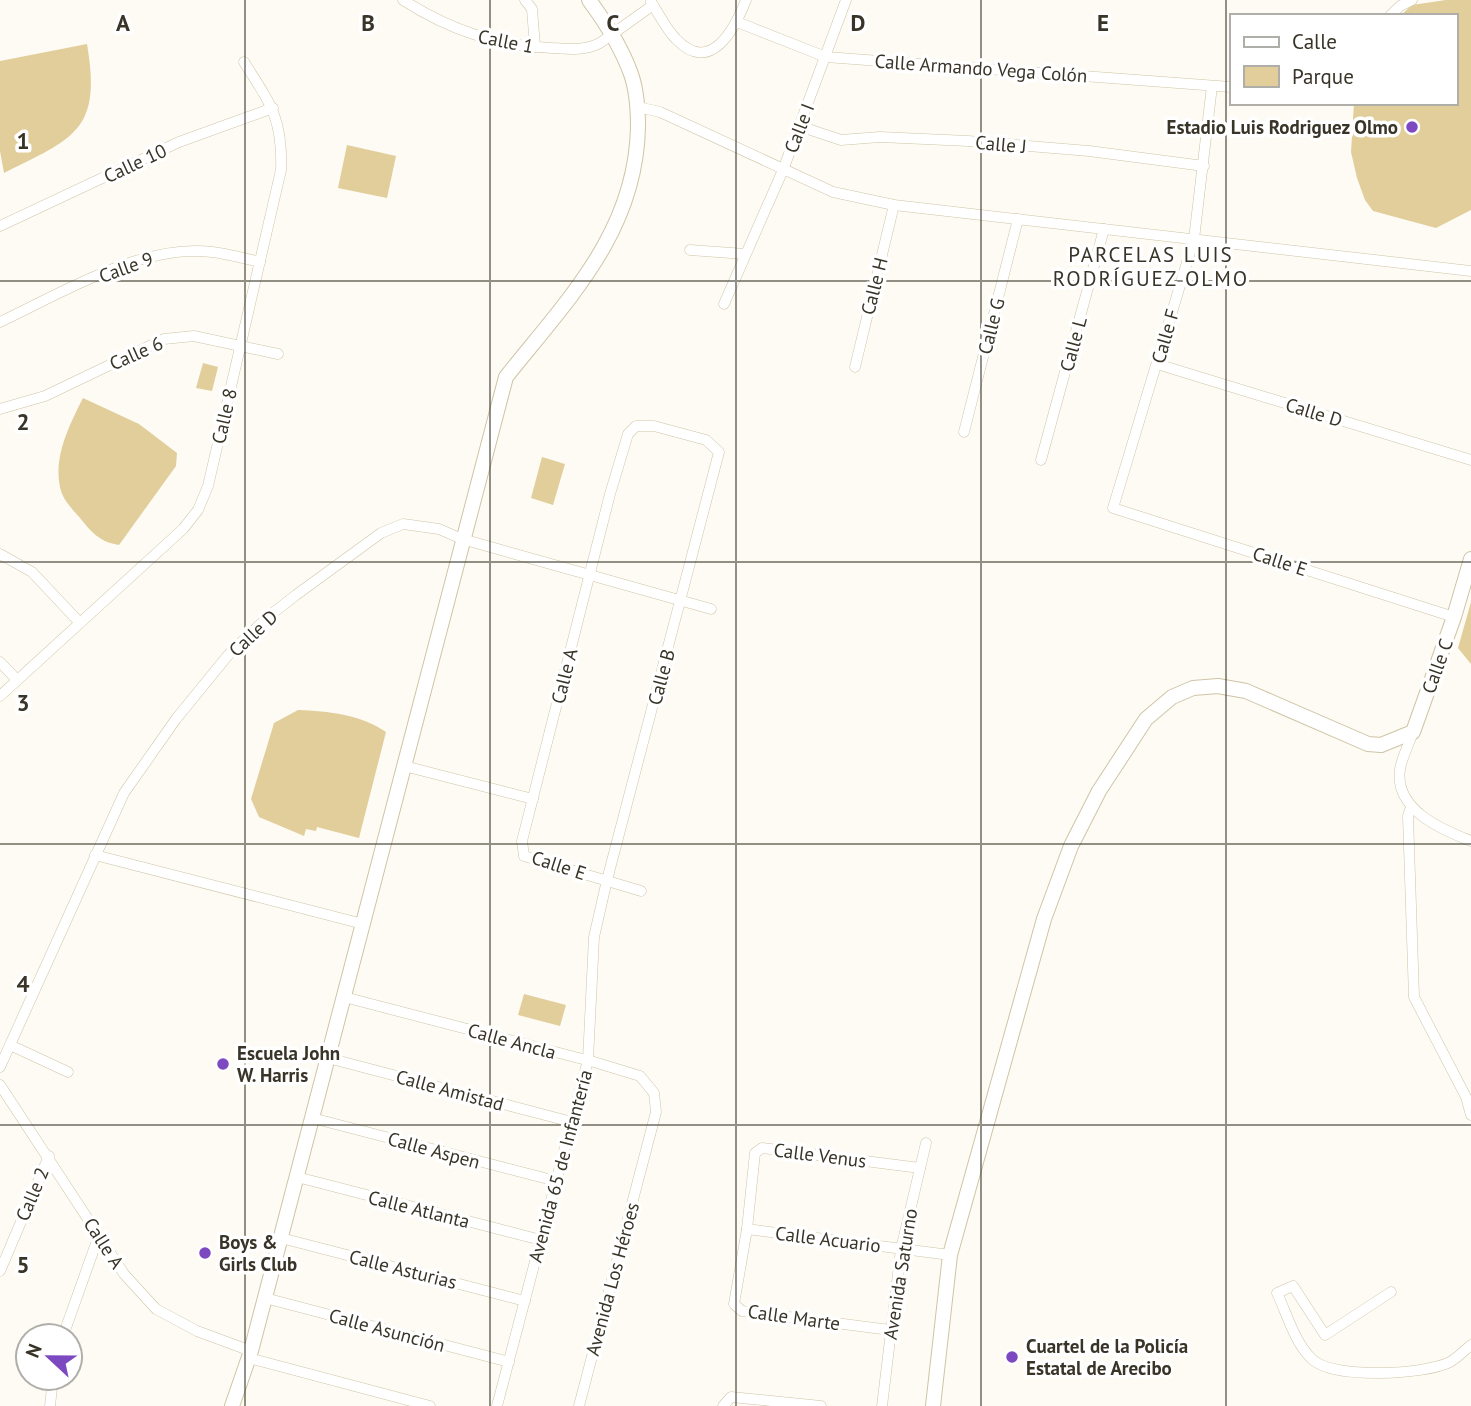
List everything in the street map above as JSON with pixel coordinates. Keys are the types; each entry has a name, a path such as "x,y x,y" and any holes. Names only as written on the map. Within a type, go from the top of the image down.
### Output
{"street":[{"name":"Calle 1","path":"403,0 466,33 503,44 578,49 591,47 651,3"},
{"path":"525,0 533,9 535,47"},
{"path":"232,1406 250,1354 281,1238 506,377 580,284 609,241 629,190 637,151 638,107 632,75 613,33 589,0"},
{"path":"651,3 685,47 707,51 718,47 737,22 746,0"},
{"name":"Calle I","path":"724,304 783,170 846,0"},
{"path":"1392,14 1412,0"},
{"name":"Calle Armando Vega Colón","path":"737,22 826,57 1230,87"},
{"name":"Calle 8","path":"0,696 183,528 198,510 208,486 281,170 282,144 273,108 244,62"},
{"name":"Calle F","path":"1115,500 1194,239 1212,86"},
{"path":"638,107 660,112 833,192 894,205 1471,271"},
{"name":"Calle 10","path":"0,226 179,142 273,108"},
{"name":"Calle J","path":"799,126 841,140 880,137 968,141 1089,151 1204,166"},
{"name":"Calle H","path":"855,367 894,205"},
{"name":"Calle G","path":"964,432 1018,219"},
{"name":"Calle L","path":"1041,460 1104,229"},
{"path":"690,250 745,254"},
{"name":"Calle 9","path":"0,322 128,262 166,253 210,251 260,261"},
{"name":"Calle 6","path":"0,409 45,396 164,339 194,336 278,354"},
{"name":"Calle D","path":"1157,364 1471,460"},
{"name":"Calle B","path":"607,880 719,452 706,440 654,426 636,426"},
{"name":"Calle A","path":"533,799 628,435 636,426"},
{"name":"Calle E","path":"1115,500 1113,508 1454,617"},
{"name":"Calle D","path":"0,1067 124,793 149,755 229,654 269,616 381,533 403,524 439,529 462,539 711,609"},
{"path":"0,554 32,572 80,623"},
{"name":"Calle C","path":"1413,732 1454,617 1471,559"},
{"path":"0,662 17,680"},
{"path":"933,1406 950,1255 1044,919 1071,846 1099,791 1146,719 1172,697 1193,688 1218,685 1246,691 1368,744 1381,745 1413,732"},
{"path":"1413,732 1400,768 1403,795 1411,807 1451,833 1471,841"},
{"path":"404,766 533,799"},
{"name":"Calle E","path":"533,799 522,841 524,856 607,880"},
{"path":"1411,807 1408,816 1414,997 1466,1097 1471,1115"},
{"path":"95,855 363,924"},
{"path":"607,880 641,891"},
{"name":"Avenida 65 de Infantería","path":"497,1406 588,1060 594,937 607,880"},
{"name":"Calle Ancla","path":"344,997 640,1076 654,1093 656,1112 646,1153"},
{"path":"10,1045 68,1072"},
{"name":"Calle Amistad","path":"328,1058 572,1122"},
{"name":"Calle A","path":"0,1084 124,1274 156,1309 197,1331 250,1354 430,1406"},
{"name":"Calle Aspen","path":"312,1118 556,1181"},
{"name":"Avenida Saturno","path":"882,1406 901,1249 926,1143"},
{"name":"Calle Venus","path":"747,1229 755,1153 762,1148 920,1168"},
{"name":"Avenida Los Héroes","path":"579,1406 646,1153"},
{"name":"Calle 2","path":"0,1271 48,1156"},
{"name":"Calle Atlanta","path":"297,1177 541,1240"},
{"name":"Calle Acuario","path":"747,1229 950,1255"},
{"name":"Calle Marte","path":"747,1229 734,1304 742,1311 890,1330"},
{"path":"67,1322 99,1235"},
{"name":"Calle Asturias","path":"281,1238 525,1301"},
{"path":"1391,1292 1325,1335 1293,1286 1277,1293 1300,1343 1313,1360 1328,1368 1392,1374 1449,1362 1471,1345"},
{"name":"Calle Asunción","path":"265,1298 509,1362"},
{"path":"723,1406 731,1397 821,1406"}],"green space":[{"name":"Estadio Luis Rodriguez Olmo","path":"1446,0 1471,0 1471,210 1436,228 1373,211 1365,200 1351,152 1354,105 1457,105 1457,14 1402,14 1412,5"},
{"path":"87,44 91,73 90,96 86,114 77,128 49,150 4,173 0,151 0,61"},
{"path":"347,145 396,156 387,198 338,188"},
{"path":"203,363 218,367 212,391 196,388"},
{"path":"83,398 139,424 177,453 176,466 119,545 101,539 93,532 69,506 61,491 60,455"},
{"path":"542,457 565,464 553,505 531,498"},
{"path":"1471,602 1471,664 1458,648"},
{"path":"298,710 344,715 377,726 386,732 359,838 317,827 316,831 306,829 304,836 259,817 251,799 274,723"},
{"path":"524,994 566,1005 560,1026 518,1015"}],"place":[{"name":"Estadio Luis Rodriguez Olmo","path":"1412,127"},
{"name":"Escuela John W. Harris","path":"223,1064"},
{"name":"Boys & Girls Club","path":"205,1253"},
{"name":"Cuartel de la Policía Estatal de Arecibo","path":"1012,1357"}],"district":[{"name":"PARCELAS LUIS RODRÍGUEZ OLMO","path":"1151,266"}]}
